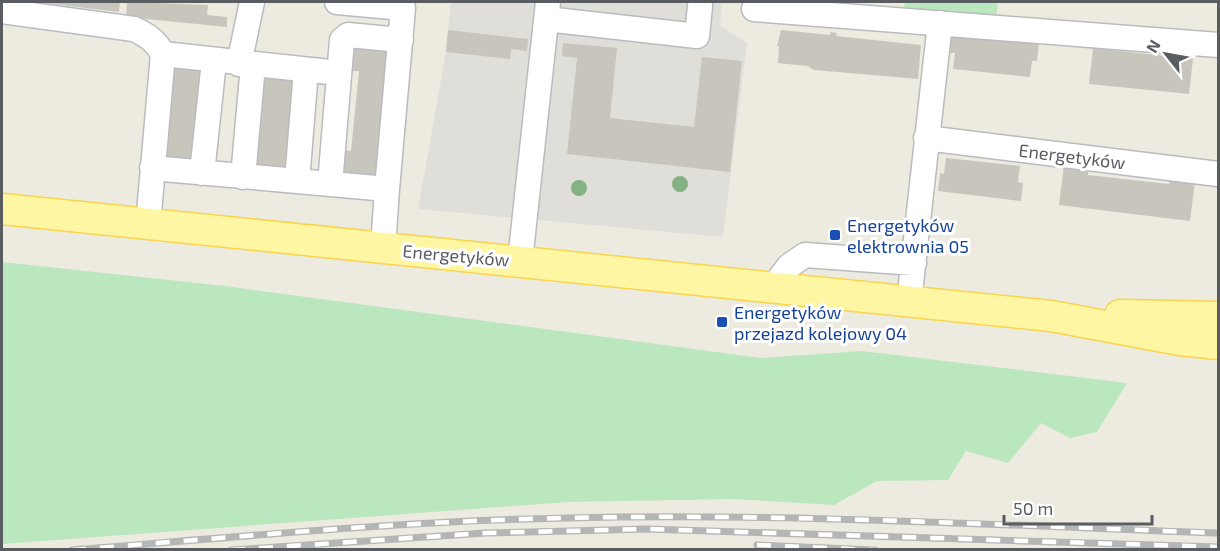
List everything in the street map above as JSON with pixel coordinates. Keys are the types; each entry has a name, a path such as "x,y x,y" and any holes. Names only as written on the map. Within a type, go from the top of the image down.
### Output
{"main road":[{"name":"Energetyków","path":"2,209 1051,316 1180,340 1218,344"},
{"name":"Energetyków","path":"1051,316 1185,315 1218,317"}],"street":[{"path":"243,177 246,64 252,2"},
{"path":"337,2 403,8 383,248"},
{"path":"520,261 546,20 649,30 676,36 697,36 700,6"},
{"path":"754,9 895,11 940,23 1218,45"},
{"path":"2,11 134,29 150,36 164,54 147,224"},
{"path":"909,302 940,23"},
{"path":"330,184 342,40 348,35 401,40"},
{"path":"164,54 339,73"},
{"path":"202,173 214,61"},
{"path":"297,181 306,70"},
{"name":"Energetyków","path":"926,138 1218,174"},
{"path":"153,168 387,189"},
{"path":"772,289 796,260 805,255 830,255 914,263"}],"shaded area":[{"path":"451,2 722,2 720,26 747,43 723,237 418,209 446,52"}],"green space":[{"path":"905,2 998,2 996,18 904,7"},
{"path":"2,262 225,286 761,358 862,351 1127,383 1097,432 1070,438 1041,423 1008,463 966,451 948,480 877,481 834,505 734,499 568,502 2,544"}],"building":[{"path":"36,2 120,2 119,12"},
{"path":"127,2 208,5 207,15 227,17 227,27 126,17"},
{"path":"448,30 528,39 527,51 511,49 510,59 446,52"},
{"path":"781,30 830,35 831,32 837,33 836,36 921,45 918,79 814,70 807,66 778,63 779,46 777,46"},
{"path":"952,33 1039,42 1037,61 1032,61 1030,77 953,69 955,53 950,53"},
{"path":"563,43 617,48 610,118 694,127 702,57 742,61 730,172 567,154 577,58 562,56"},
{"path":"353,44 394,48 381,180 341,176 343,150 351,151 359,71 351,71"},
{"path":"1093,48 1193,59 1189,94 1089,84"},
{"path":"171,63 204,66 194,161 161,158"},
{"path":"264,73 298,76 288,171 255,167"},
{"path":"946,158 1020,166 1018,182 1023,183 1021,201 938,191 940,173 944,174"},
{"path":"1064,165 1088,168 1088,175 1169,184 1170,178 1195,181 1190,221 1059,205"}],"railway":[{"path":"72,550 381,526 567,518 811,518 1218,533"},
{"path":"231,550 485,533 647,529 1218,547"},
{"path":"757,545 875,550"}],"place":[{"name":"Energetyków elektrownia 05","path":"835,235"},
{"name":"Energetyków przejazd kolejowy 04","path":"722,322"}]}
